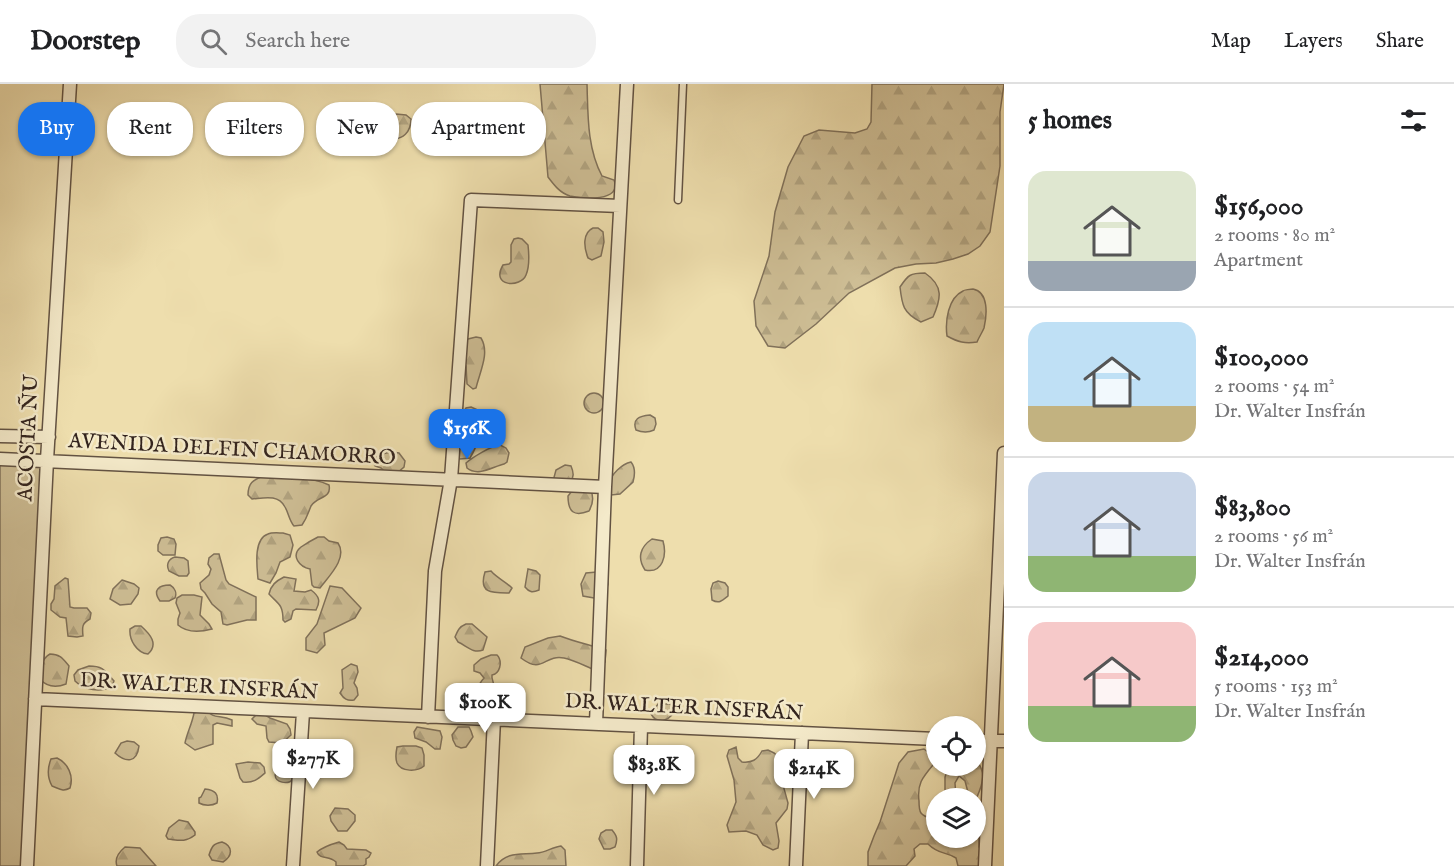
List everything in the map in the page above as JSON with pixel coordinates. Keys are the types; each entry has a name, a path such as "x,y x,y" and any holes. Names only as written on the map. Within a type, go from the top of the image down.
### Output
{"street":[{"name":"ACOSTA ÑU","path":"27,866 47,460 70,84"},
{"path":"596,724 605,487 627,84"},
{"path":"428,717 435,571 451,480 471,200 620,206"},
{"name":"AVENIDA DELFIN CHAMORRO","path":"0,436 49,437"},
{"path":"985,866 1004,453"},
{"name":"AVENIDA DELFIN CHAMORRO","path":"0,459 605,487"},
{"name":"DR. WALTER INSFRÁN","path":"35,699 926,739"},
{"path":"293,866 303,712"},
{"path":"487,866 494,719"},
{"path":"637,866 641,726"},
{"path":"796,866 802,733"},
{"path":"986,741 1004,741"},
{"path":"990,741 1004,752"}],"lane":[{"path":"678,200 682,84"}],"green space":[{"path":"540,84 587,84 589,131 593,154 602,176 614,180 613,192 607,196 583,198 566,195 555,186 548,177 546,102 542,102"},
{"path":"872,84 1004,84 1000,112 1000,166 990,232 980,246 968,254 936,263 895,268 849,293 816,324 785,348 768,346 756,326 754,301 769,256 775,212 788,167 804,136 819,130 855,133 867,129 871,122"},
{"path":"399,114 406,115 411,119 409,128 400,138"},
{"path":"593,228 598,228 603,232 604,242 601,256 592,260 588,258 585,241 587,233"},
{"path":"518,238 528,245 528,268 523,279 508,283 500,278 500,272 503,265 511,262 511,245 514,239"},
{"path":"925,273 938,288 939,299 933,317 921,322 904,308 900,287 910,276"},
{"path":"973,289 978,291 984,299 986,317 984,328 977,342 969,343 947,336 947,324 949,310 954,299 963,291"},
{"path":"476,337 481,338 485,350 482,369 476,388 473,389 467,384 466,366 462,363 463,343"},
{"path":"590,393 598,393 604,399 604,407 598,413 590,413 584,407 584,399"},
{"path":"471,407 480,411 480,435 470,458 460,459 458,457 460,417 466,408"},
{"path":"650,415 655,418 654,430 641,432 636,430 637,419"},
{"path":"500,445 509,453 507,462 476,472 467,468 466,463 473,458"},
{"path":"391,452 399,453 405,461 404,467 397,473 386,473 373,462 378,456"},
{"path":"0,459 47,460 22,866 0,866"},
{"path":"631,462 634,471 633,482 620,494 611,495 609,484 614,473"},
{"path":"565,465 571,466 573,471 570,483 553,481 556,470"},
{"path":"263,476 305,478 329,485 329,490 311,506 302,525 294,526 279,500 275,498 252,499 248,495 252,482"},
{"path":"590,489 592,500 589,511 573,512 569,506 568,496 572,491"},
{"path":"270,533 290,535 293,545 290,557 280,562 270,583 258,579 257,554 260,541"},
{"path":"318,537 338,543 341,555 336,567 320,588 312,585 310,569 300,564 296,557 301,547"},
{"path":"161,538 174,539 175,555 163,555 158,551"},
{"path":"652,539 663,541 664,557 656,569 645,570 641,561 641,553"},
{"path":"214,554 219,554 229,584 256,597 256,620 223,624 221,612 201,589 200,583 209,575 211,569 208,564 209,558"},
{"path":"175,557 188,561 187,576 179,576 169,571 168,563"},
{"path":"528,569 540,575 539,590 534,592 525,587"},
{"path":"491,571 512,588 509,593 488,591 485,588 483,579 485,572"},
{"path":"597,572 607,578 605,594 594,598 583,596 581,584 586,573"},
{"path":"284,577 296,579 294,591 311,590 316,594 319,601 316,610 296,609 291,619 285,622 283,620 281,607 269,594 274,584"},
{"path":"65,578 68,579 70,607 87,608 91,613 90,619 83,626 83,636 68,636 66,618 60,617 51,610 55,586"},
{"path":"122,580 139,588 131,604 120,605 110,599 113,589"},
{"path":"718,581 725,583 728,587 728,596 719,602 712,600 711,589 713,583"},
{"path":"170,585 175,591 175,598 160,601 157,594 158,589"},
{"path":"330,586 342,588 361,608 355,618 324,633 325,645 317,653 306,650 306,638 317,624"},
{"path":"182,595 202,597 200,615 212,629 194,631 178,625 180,613 176,603 177,598"},
{"path":"466,624 472,624 487,637 483,650 473,650 458,642 455,637 460,628"},
{"path":"141,626 152,639 153,647 148,654 137,649 132,641 130,629"},
{"path":"560,636 606,650 605,662 595,670 564,658 534,665 521,658 525,647"},
{"path":"50,654 59,656 69,666 66,684 52,686 40,679 43,661"},
{"path":"491,655 497,655 500,662 499,670 492,675 495,689 486,693 486,699 482,704 468,704 466,701 468,695 484,678 480,673 474,671 474,665"},
{"path":"351,664 357,666 358,672 354,683 358,695 354,700 346,699 340,693 343,688 342,670"},
{"path":"89,666 104,670 114,681 112,686 93,690 75,681 74,675 78,670"},
{"path":"658,704 670,704 675,708 671,716 661,721 654,718 651,714"},
{"path":"205,709 211,715 232,720 232,726 217,723 213,725 213,744 195,750 185,743 194,713"},
{"path":"262,713 287,724 291,735 282,743 269,742 266,726 257,724 252,719"},
{"path":"417,727 440,731 442,737 440,749 435,749 415,738 414,732"},
{"path":"458,727 469,727 471,731 473,737 466,747 456,746 453,740 452,735"},
{"path":"127,741 139,746 136,756 130,760 123,759 115,753 121,743"},
{"path":"397,747 422,748 424,766 409,770 399,766 396,759"},
{"path":"736,747 738,758 742,762 754,760 762,751 768,750 783,761 783,785 788,803 787,809 776,823 779,841 778,848 773,850 763,845 757,835 746,831 729,832 727,825 736,802 734,780 727,756 729,750"},
{"path":"926,750 926,774 920,786 919,808 926,816 926,844 920,844 914,849 915,856 906,866 868,866 868,852 899,763 908,752"},
{"path":"57,758 64,763 71,775 70,788 65,790 52,786 49,779 48,770 51,759"},
{"path":"291,760 295,772 293,779 282,782 275,774 279,768"},
{"path":"260,763 265,773 258,779 243,782 236,764"},
{"path":"959,776 955,788 945,788 945,777"},
{"path":"959,776 983,776 981,788 967,788 965,781"},
{"path":"205,789 216,793 217,803 203,805 199,803 199,798"},
{"path":"335,808 348,809 355,815 355,821 347,831 338,831 331,821 330,816"},
{"path":"179,820 188,822 195,835 185,840 168,839 166,836 169,828"},
{"path":"612,830 616,838 615,847 610,849 604,849 599,839 601,833"},
{"path":"222,842 230,849 229,857 223,862 212,860 209,855 212,847"},
{"path":"339,842 347,849 366,850 371,853 366,859 366,864 336,866 333,860 318,854 317,852 325,847"},
{"path":"561,846 565,850 566,866 496,866 510,856 540,853"},
{"path":"125,847 140,848 156,866 117,866 118,855"},
{"path":"933,848 980,848 984,853 984,866 958,866 956,858"}]}
